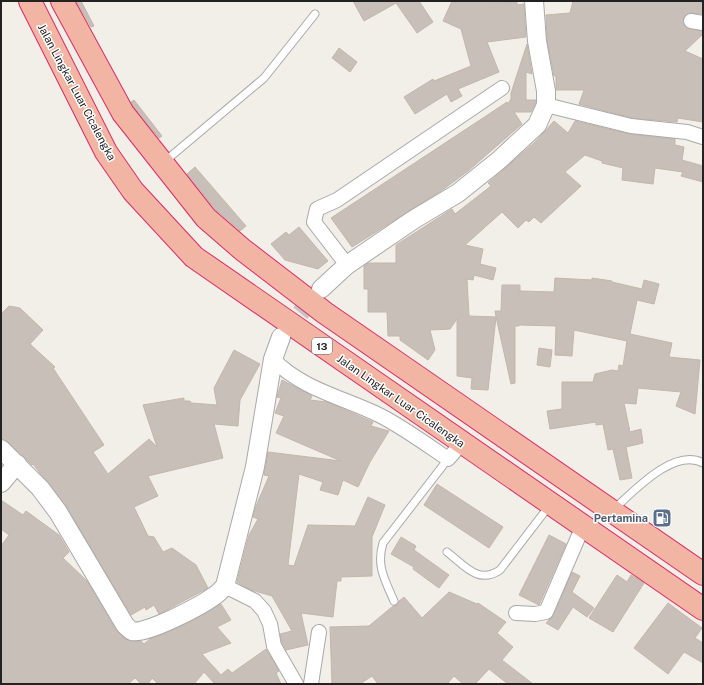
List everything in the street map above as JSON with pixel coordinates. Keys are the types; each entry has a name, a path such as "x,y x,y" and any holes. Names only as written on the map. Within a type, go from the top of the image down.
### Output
{"highway":[{"name":"Jalan Lingkar Luar Cicalengka","path":"30,1 106,152 133,191 194,257 703,609"},
{"path":"62,1 123,113 206,218 249,255 325,313 703,574"}],"street":[{"path":"321,289 347,265 414,220 458,193 498,161 537,125 546,106 546,91 537,41 534,1"},
{"path":"347,265 314,222 316,209 337,200 502,88"},
{"path":"546,106 631,126 687,132 703,137"},
{"path":"1,449 40,488 58,512 125,625 132,631 153,628 177,617 215,596 225,586 255,467 273,360 281,336"},
{"path":"273,360 293,378 381,416 414,435 448,459 462,443"},
{"path":"1,483 17,464"},
{"path":"516,612 542,614 546,612 583,526"},
{"path":"225,586 255,601 264,611 270,624 274,646 296,684"},
{"path":"311,684 319,632"}],"lane":[{"path":"162,164 264,78 315,14"},
{"path":"394,601 383,575 379,557 383,543 448,459"},
{"path":"612,511 644,482 667,465 681,460 703,463"},
{"path":"447,552 476,575 491,576 500,570 550,504"}],"building":[{"path":"76,1 81,1 94,26 91,27"},
{"path":"353,1 419,1 433,22 417,33 396,3 364,21"},
{"path":"452,1 517,2 517,5 524,4 526,37 487,42 499,72 458,89 462,96 451,102 447,94 415,114 404,97 433,79 434,81 471,66 461,29 443,21"},
{"path":"573,1 703,1 703,14 688,13 683,20 686,28 703,31 703,34 685,51 703,59 703,122 678,118 677,122 632,118 579,104 584,90 556,90 556,76 554,76 547,40 546,15 570,13"},
{"path":"527,44 532,74 526,72 526,100 536,100 536,103 531,112 514,112 522,124 468,171 441,191 352,247 331,218 507,102 508,104 511,99 511,93"},
{"path":"339,48 357,62 350,72 332,58"},
{"path":"134,100 162,136 159,138 133,106 131,102"},
{"path":"554,121 568,133 575,121 629,134 675,139 675,145 684,147 682,160 703,166 703,182 681,176 683,172 655,168 653,184 622,180 623,168 602,163 602,161 585,155 565,172 581,186 541,223 534,217 529,222 526,220 518,228 502,212 465,245 483,249 480,264 496,268 493,280 474,275 473,280 467,279 469,316 496,317 488,390 471,389 472,378 457,376 457,319 450,329 430,330 435,350 428,360 400,340 400,336 388,336 387,312 368,312 368,289 364,289 364,266 368,263 396,263 396,245 452,209 455,214 491,186 488,183 535,142"},
{"path":"195,167 246,226 240,231 216,210 187,174"},
{"path":"299,227 328,261 318,269 285,260 271,244 286,232 289,235"},
{"path":"555,278 592,280 592,278 612,281 642,289 644,280 659,284 654,304 637,300 630,334 672,343 669,357 700,360 695,414 676,406 681,392 638,388 636,404 624,403 630,432 641,429 643,443 626,447 632,478 620,480 613,449 608,450 603,424 596,425 596,422 550,429 547,411 562,409 562,382 593,382 595,374 612,370 618,371 619,365 623,366 627,341 574,330 572,356 555,355 556,326 515,326 515,383 511,384 495,311 501,311 502,285 520,285 520,291 554,292"},
{"path":"9,306 20,308 43,330 30,344 55,367 53,368 104,445 93,452 108,474 149,439 157,447 143,405 184,398 184,401 190,401 191,403 217,405 214,388 234,350 260,364 240,400 238,426 214,424 223,458 148,476 158,496 134,507 148,536 154,537 163,552 172,548 196,565 208,588 159,614 154,605 146,610 145,607 131,615 66,506 33,464 32,465 8,442 1,439 1,314"},
{"path":"539,348 552,350 550,367 537,365"},
{"path":"282,380 312,396 310,400 327,402 373,422 371,426 389,431 370,462 358,487 343,480 338,495 320,490 323,482 299,474 288,565 294,566 308,525 355,526 368,497 385,505 372,537 372,576 341,577 341,581 337,581 333,617 301,613 308,645 286,650 282,643 280,634 292,631 272,596 251,590 237,582 249,535 258,519 253,517 256,506 269,476 264,475 268,452 341,461 276,433 284,416 275,413 281,398 277,397"},
{"path":"437,484 503,527 489,548 424,505"},
{"path":"1,500 23,515 26,511 59,535 69,552 63,558 87,581 116,630 125,639 141,641 144,644 150,639 178,628 221,604 231,620 217,627 231,643 202,654 221,675 228,669 232,673 266,649 279,671 276,673 281,684 213,684 214,683 204,672 194,684 158,684 152,678 148,684 141,684 135,678 128,684 1,684 1,546 9,535 1,529"},
{"path":"549,535 566,544 539,605 519,595"},
{"path":"401,537 416,546 414,550 449,575 439,588 413,569 414,567 391,554"},
{"path":"572,572 580,576 572,592 594,608 587,617 573,607 558,630 546,623 554,615"},
{"path":"617,575 627,582 631,575 644,583 613,632 589,618"},
{"path":"449,592 477,604 478,603 506,622 497,633 513,647 502,660 533,684 508,684 489,669 475,684 463,684 454,676 447,684 378,684 372,676 360,684 332,684 330,627 369,626 404,597 422,618"},
{"path":"668,603 702,628 695,638 703,643 703,663 684,652 668,674 634,648"}],"tunnel":[{"path":"283,334 319,291"}],"place":[{"name":"Pertamina","path":"662,518"}]}
